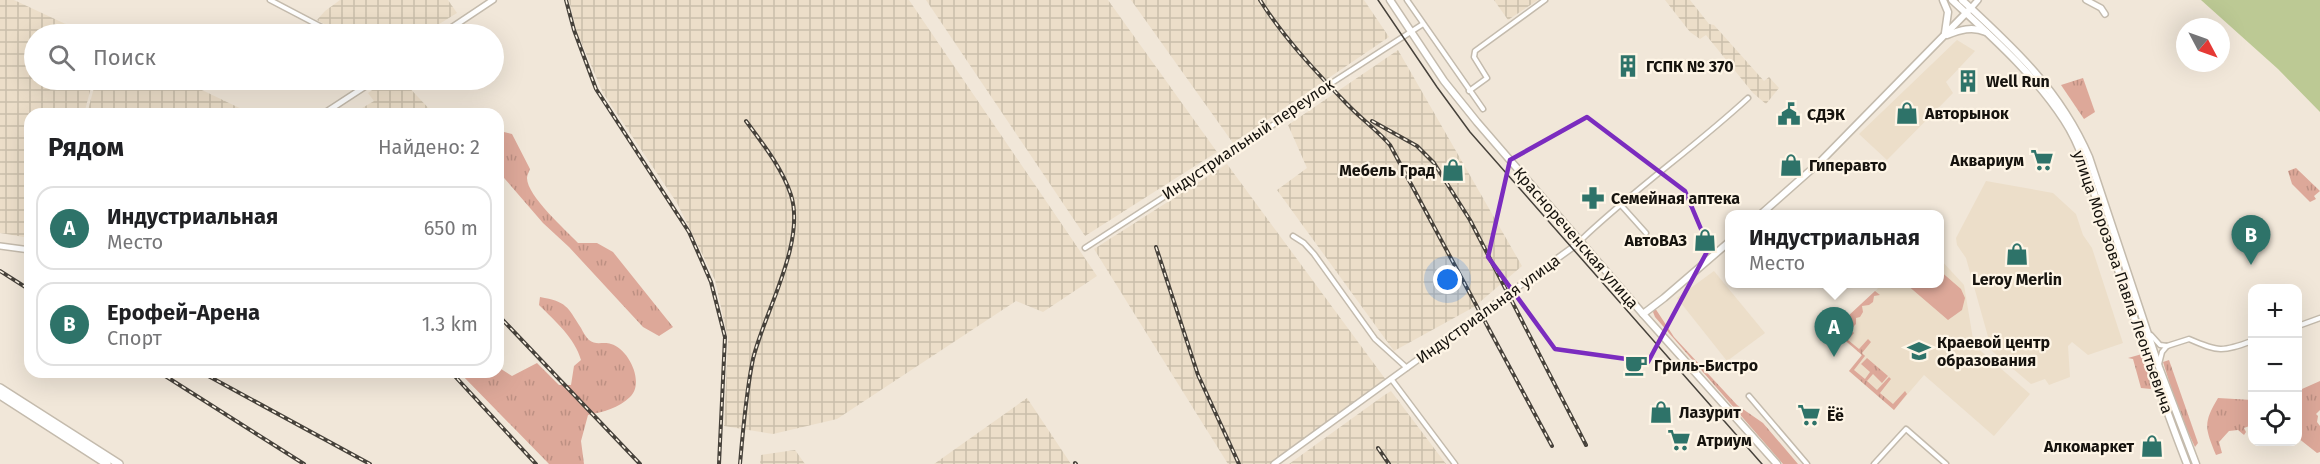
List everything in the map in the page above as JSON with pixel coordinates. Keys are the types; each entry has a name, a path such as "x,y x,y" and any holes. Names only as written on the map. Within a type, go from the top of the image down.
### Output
{"highway":[{"path":"0,388 119,464"},
{"path":"0,395 107,464"}],"main road":[{"name":"Краснореченская улица","path":"1390,0 1457,98 1580,242 1777,464"},
{"path":"1943,0 1948,12 1947,26 1943,36"},
{"name":"улица Морозова Павла Леонтьевича","path":"1952,0 1968,11 2036,72 2070,118 2089,157 2159,367 2196,464"},
{"name":"улица Морозова Павла Леонтьевича","path":"1962,0 1978,24 2046,94 2066,122 2085,164 2118,269 2187,464"},
{"path":"1766,210 1821,161 1968,11"},
{"path":"1943,36 1975,28 1984,31 1996,41"},
{"path":"1643,314 1725,245"}],"street":[{"path":"270,0 316,24"},
{"path":"457,24 493,0"},
{"path":"1407,0 1483,109"},
{"path":"1469,91 1487,78 1474,57 1475,51 1545,0"},
{"path":"1968,11 1978,0"},
{"path":"2086,0 2101,8 2105,14"},
{"name":"Индустриальный переулок","path":"1085,248 1252,140 1330,84 1423,24"},
{"path":"332,108 360,90"},
{"name":"Индустриальная улица","path":"1274,464 1580,242 1620,204 1707,135 1748,98"},
{"path":"1620,204 1646,234"},
{"path":"1293,236 1314,254 1375,339 1407,368"},
{"path":"0,246 24,249"},
{"path":"2302,325 2320,318"},
{"path":"2147,331 2160,345 2166,346 2189,339 2225,351 2248,343"},
{"path":"2159,367 2162,352 2166,346"},
{"path":"1392,380 1455,464"},
{"path":"1749,396 1807,464"},
{"path":"1875,464 1906,429 1946,464"}],"highlighted area":[{"path":"1587,117 1685,191 1709,248 1648,362 1555,349 1488,257 1510,160"}],"shaded area":[{"path":"0,0 14,0 66,24 24,24 24,90 90,90 86,108 24,108 24,237 0,233"},
{"path":"340,0 448,0 457,13 439,24 324,24 317,20"},
{"path":"569,0 909,0 1097,276 1043,312 1016,301 837,419 773,434 724,426 728,339 715,280 677,203 603,93 576,30"},
{"path":"926,0 1108,0 1217,152 1085,236"},
{"path":"1131,0 1364,0 1389,37 1233,143"},
{"path":"1494,0 1538,0 1508,20"},
{"path":"1665,0 1690,0 1709,24 1714,25 1764,81 1769,77 1779,88 1766,104 1753,93 1706,35 1700,39 1690,32"},
{"path":"2201,0 2320,0 2320,112 2278,69 2230,26 2230,18 2221,18"},
{"name":"Авторынок","path":"1957,40 1975,51 1946,82 1953,93 1887,160 1859,134"},
{"path":"1398,50 1522,266 1474,307 1394,351 1277,190 1307,168 1288,125"},
{"path":"93,90 202,90 239,108 89,108"},
{"path":"372,90 411,90 428,108 362,108 374,101 368,93"},
{"path":"1227,164 1386,380 1274,464 1228,464 1094,249"},
{"path":"1986,181 2053,193 2076,214 2083,235 2092,248 2123,343 2088,355 2072,342 2068,346 2070,377 2049,385 2045,379 2031,384 1992,351 1966,258 1957,245 1956,238"},
{"name":"Краевой центр образования","path":"1944,263 1964,285 1974,345 2030,394 1994,436 1924,375 1894,410 1849,371 1862,355 1833,330 1878,288 1944,288"},
{"path":"1714,271 1725,284 1725,288 1728,288 1765,333 1727,361 1677,298"},
{"path":"1391,391 1446,464 1289,464 1383,396"},
{"path":"1027,398 1071,464 934,464"},
{"path":"795,450 805,464 760,464 761,455"}],"green space":[{"path":"2083,78 2095,112 2084,119 2061,85"},
{"path":"504,132 512,134 530,169 527,177 529,185 540,203 578,243 597,243 613,252 673,327 659,336 643,327 569,247 543,223 504,178"},
{"path":"2296,168 2320,191 2314,196 2316,199 2310,202 2292,184 2288,171"},
{"path":"1944,274 1961,289 1965,298 1962,310 1948,320 1911,288 1944,288"},
{"path":"1875,291 1880,295 1874,296 1873,302 1869,305 1862,306 1863,312 1860,317 1856,318 1856,324 1852,328 1846,323 1839,332 1846,325 1848,327 1843,335 1849,328 1851,330 1846,337 1853,332 1848,340 1859,349 1868,339 1871,342 1862,353 1865,356 1854,370 1865,379 1870,372 1861,364 1867,358 1888,376 1882,383 1873,374 1867,381 1877,390 1889,377 1891,379 1880,393 1893,404 1905,391 1907,394 1894,410 1849,371 1862,355 1833,330"},
{"path":"540,297 561,303 592,342 608,343 618,347 633,367 636,384 630,397 610,409 588,415 581,441 584,464 549,464 465,378 504,378 504,371 512,376 537,363 559,385 571,385 574,366 581,360 578,352 569,337 539,305"},
{"path":"1655,308 1674,337 1737,405 1763,423 1798,464 1783,464 1655,317 1653,312"},
{"path":"2142,354 2149,372 2151,389 2141,388 2133,359 2128,358"},
{"path":"2169,360 2198,443 2195,447 2179,413 2163,362"},
{"path":"2320,381 2320,410 2316,414 2320,426 2320,452 2317,453 2302,441 2302,389"},
{"path":"2218,398 2248,400 2248,426 2244,428 2246,432 2244,435 2238,430 2229,431 2219,442 2222,453 2216,455 2207,426"}],"tram line":[{"path":"1378,0 1470,132 1762,464"}],"railway":[{"path":"566,0 574,30 596,89 689,232 711,282 725,337 719,464"},
{"path":"1260,0 1289,41 1312,67 1390,145 1552,446"},
{"path":"740,464 753,359 782,278 793,234 794,214 791,195 783,175 746,121"},
{"path":"1372,121 1417,146 1434,163 1470,220 1586,445"},
{"path":"1156,247 1198,375 1239,464"},
{"path":"0,271 24,286"},
{"path":"504,321 640,464"},
{"path":"168,378 304,464"},
{"path":"212,378 370,464"},
{"path":"457,378 536,464"},
{"path":"1378,448 1389,464"}],"place":[{"name":"ГСПК № 370","path":"1628,66"},
{"name":"Well Run","path":"1968,81"},
{"name":"Авторынок","path":"1907,113"},
{"name":"СДЭК","path":"1789,114"},
{"name":"Аквариум","path":"2042,160"},
{"name":"Гиперавто","path":"1791,165"},
{"name":"Мебель Град","path":"1453,170"},
{"name":"Семейная аптека","path":"1593,198"},
{"name":"АвтоВАЗ","path":"1705,240"},
{"name":"Leroy Merlin","path":"2017,254"},
{"name":"Ерофей-Арена","path":"2251,265"},
{"name":"Краевой центр образования","path":"1919,351"},
{"name":"Индустриальная","path":"1834,357"},
{"name":"Гриль-Бистро","path":"1636,365"},
{"name":"Лазурит","path":"1661,412"},
{"name":"Ёё","path":"1809,415"},
{"name":"Атриум","path":"1679,440"},
{"name":"Алкомаркет","path":"2152,446"}]}
